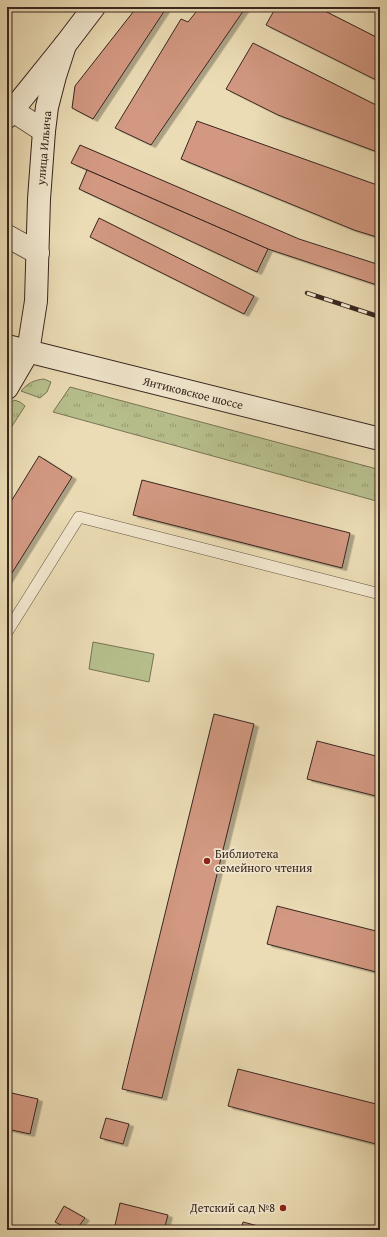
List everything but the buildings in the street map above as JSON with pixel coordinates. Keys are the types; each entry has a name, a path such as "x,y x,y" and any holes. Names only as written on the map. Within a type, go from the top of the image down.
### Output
{"street":[{"name":"улица Ильича","path":"9,112 66,45 94,7"},
{"name":"улица Ильича","path":"28,352 36,300 39,199 44,131 47,107 55,76 66,45"},
{"path":"9,112 44,131"},
{"path":"7,236 38,253"},
{"name":"Янтиковское шоссе","path":"7,346 380,439"},
{"path":"7,388 28,352"}],"lane":[{"path":"7,632 79,517 380,594"}],"green space":[{"path":"44,379 51,382 47,392 40,398 21,391 31,382"},
{"path":"70,387 377,469 380,471 380,502 53,412"},
{"path":"14,400 25,406 7,434 7,408"},
{"path":"93,642 154,654 149,682 89,669"}],"railway":[{"path":"307,293 380,317"}],"place":[{"name":"Библиотека семейного чтения","path":"207,861"},
{"name":"Детский сад №8","path":"283,1208"}]}
